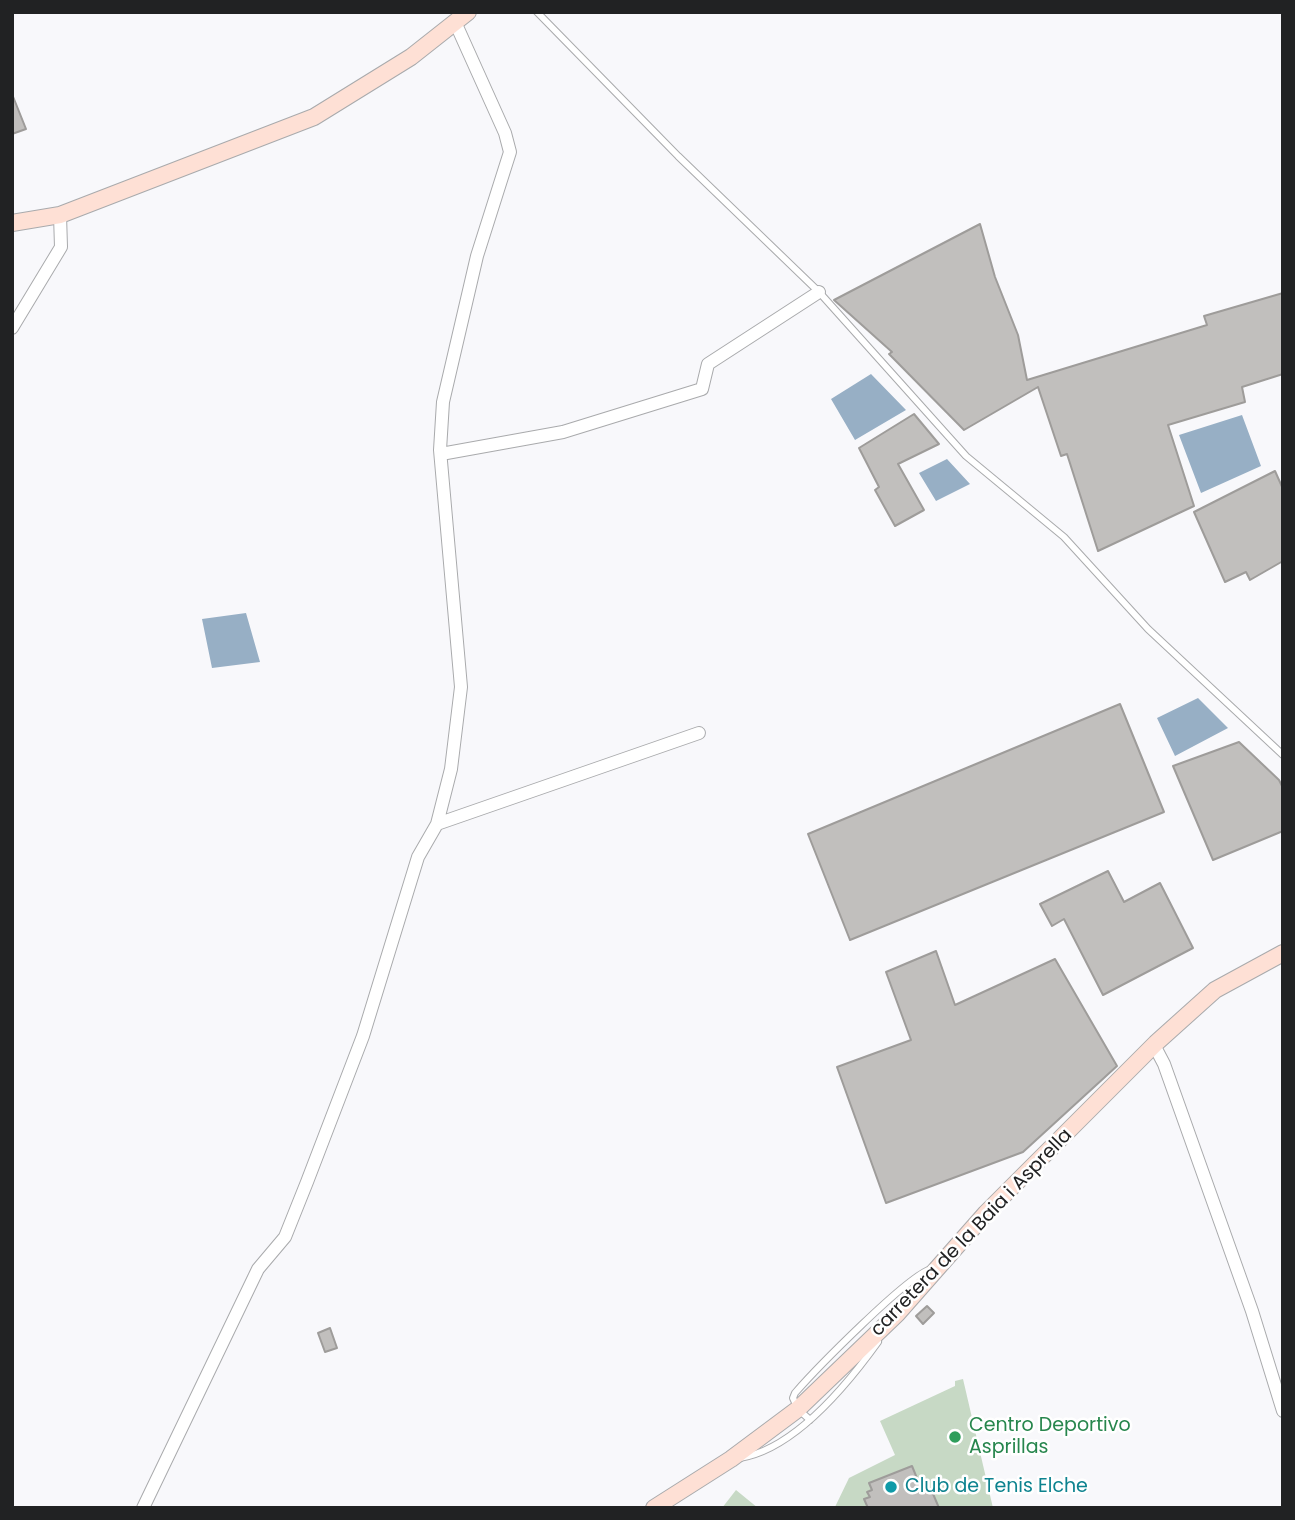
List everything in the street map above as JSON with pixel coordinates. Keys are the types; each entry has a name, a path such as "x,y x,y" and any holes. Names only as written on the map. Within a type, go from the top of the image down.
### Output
{"main road":[{"path":"12,223 60,215 314,117 411,57 461,17"},
{"name":"carretera de la Baia i Asprella","path":"654,1508 804,1415 841,1368 897,1314 986,1213 1154,1045 1216,990 1283,953"}],"street":[{"path":"143,1508 258,1269 285,1237 363,1036 418,857 437,824 450,769 461,687 441,453 443,402 477,256 510,152 461,17"},
{"path":"12,328 61,247 60,215"},
{"path":"441,453 563,432 702,389 708,364 819,292"},
{"path":"437,824 699,733"},
{"path":"1154,1045 1164,1064 1247,1298 1283,1411"}],"lane":[{"path":"537,12 678,156 819,292 966,456 1064,537 1148,629 1283,754"},
{"path":"841,1368 923,1271 940,1266"}],"green space":[{"name":"Centro Deportivo Asprillas","path":"963,1379 993,1508 827,1508 835,1507 849,1478 895,1455 880,1421 955,1386 955,1381"},
{"path":"736,1490 758,1508 722,1508"}],"water":[{"path":"871,374 906,410 855,440 831,399"},
{"path":"1242,415 1261,466 1201,493 1179,435"},
{"path":"947,459 970,484 936,501 919,473"},
{"path":"246,613 260,662 212,668 202,619"},
{"path":"1198,698 1228,728 1175,756 1157,718"}],"building":[{"path":"12,94 26,129 12,134"},
{"path":"980,224 995,277 1018,335 1027,380 1207,325 1204,316 1283,293 1283,374 1242,387 1245,402 1168,425 1194,506 1098,551 1067,454 1061,456 1038,387 964,430 889,354 892,352 834,300"},
{"path":"914,414 939,444 898,464 924,510 895,526 875,490 879,487 859,448"},
{"path":"1275,471 1283,489 1283,561 1250,580 1246,572 1225,582 1194,512"},
{"path":"1120,704 1164,812 850,940 808,834"},
{"path":"1239,742 1279,780 1283,788 1283,831 1213,860 1173,766"},
{"path":"1108,871 1124,902 1160,883 1193,948 1103,995 1064,919 1052,926 1040,904"},
{"path":"936,951 955,1005 1055,959 1117,1066 1023,1152 886,1203 837,1067 911,1040 886,972"},
{"path":"927,1306 934,1313 923,1324 916,1316"},
{"path":"330,1328 337,1348 325,1352 318,1333"},
{"name":"Club de Tenis Elche","path":"912,1466 923,1493 931,1489 939,1508 868,1508 864,1499 870,1497 867,1492 872,1490 869,1483"}],"place":[{"name":"Centro Deportivo Asprillas","path":"955,1437"},
{"name":"Club de Tenis Elche","path":"891,1487"}]}
